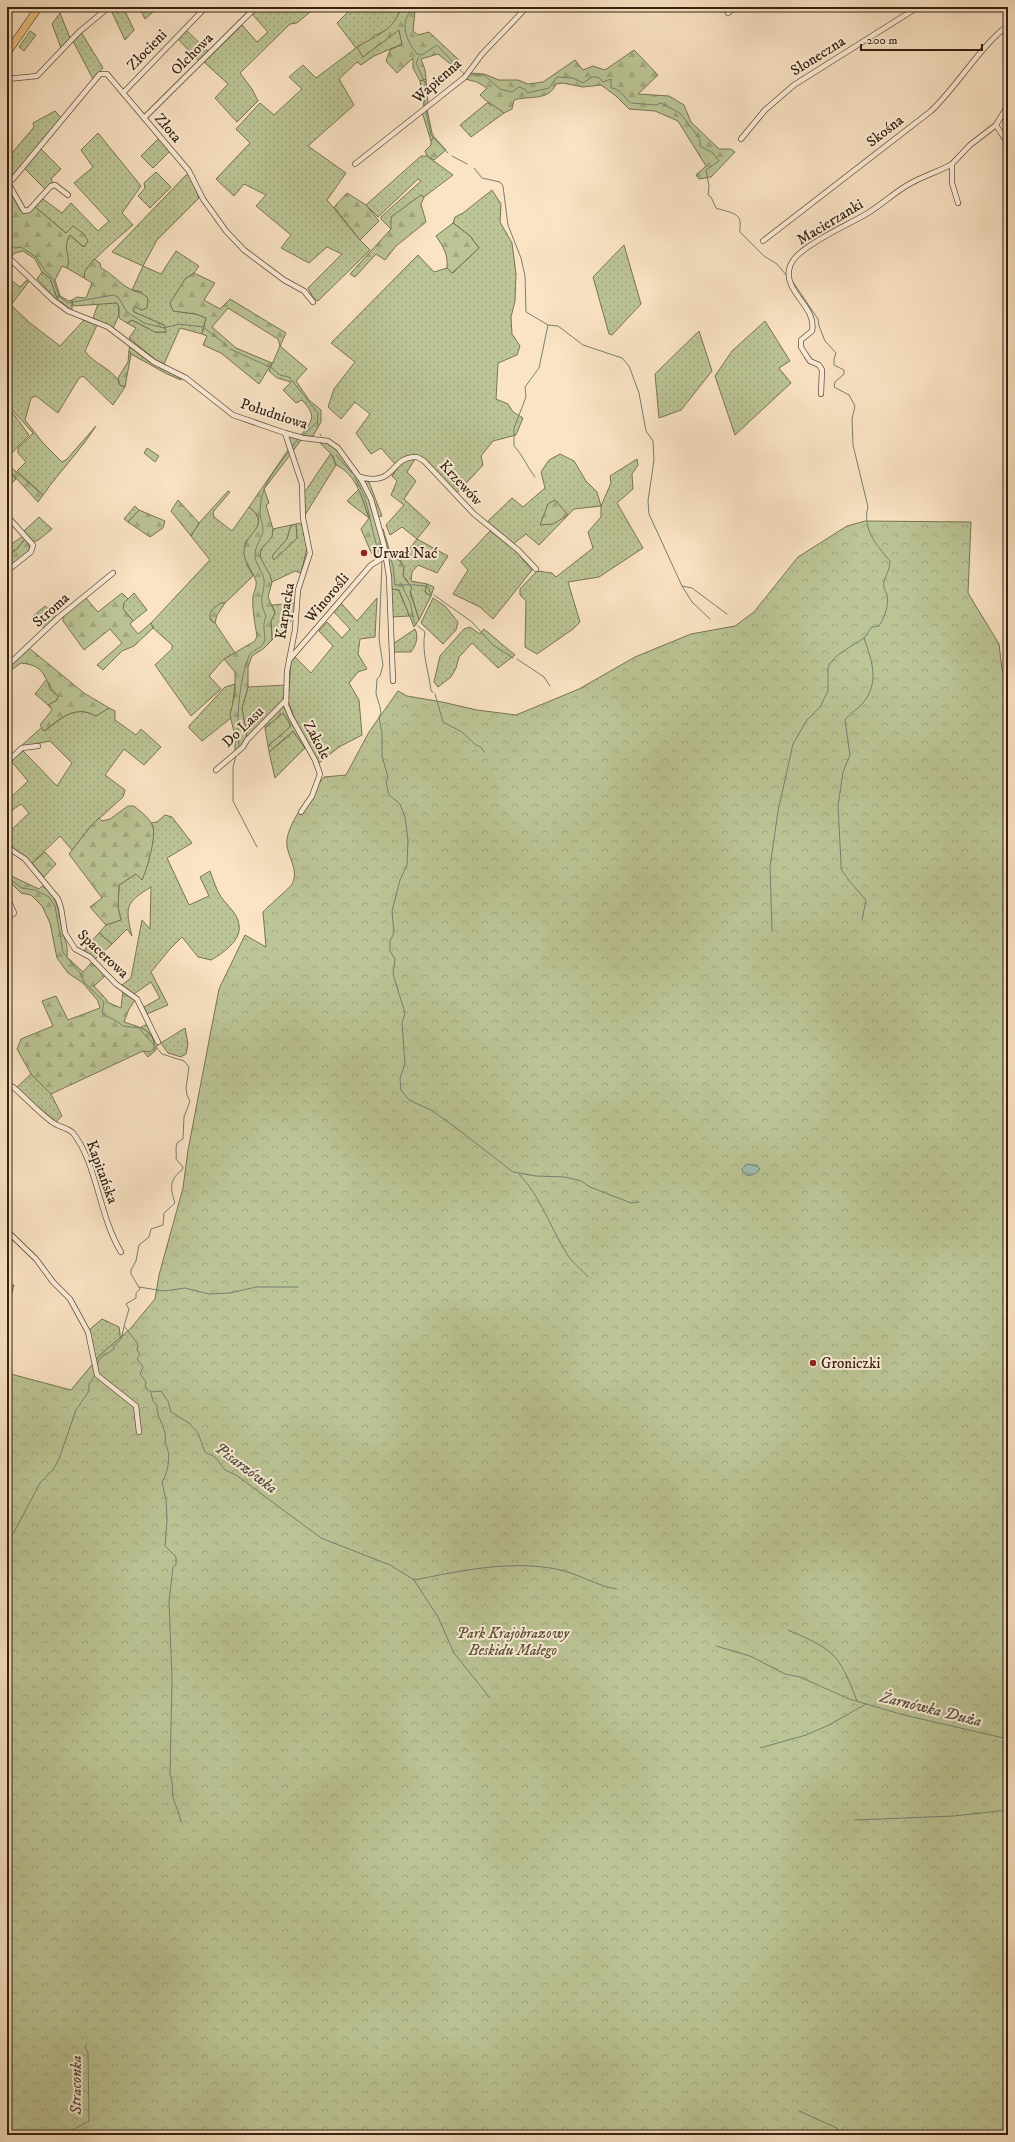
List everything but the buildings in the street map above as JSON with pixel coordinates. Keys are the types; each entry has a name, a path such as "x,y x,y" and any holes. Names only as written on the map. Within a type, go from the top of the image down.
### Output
{"main road":[{"path":"7,53 39,7"}],"street":[{"path":"7,79 37,76 79,32 109,7"},
{"name":"Olchowa","path":"144,118 256,7"},
{"name":"Wapienna","path":"355,164 465,77 482,54 527,7"},
{"path":"728,13 735,7"},
{"name":"Słoneczna","path":"741,139 765,110 794,85 918,7"},
{"name":"Złocieni","path":"123,93 205,8"},
{"name":"Skośna","path":"763,240 930,110 946,95 989,41 1008,25"},
{"name":"Złota","path":"7,181 12,180 100,74 107,74 189,171 203,200 226,231 244,250 284,280 304,291 313,302"},
{"path":"958,204 952,183 952,164 970,145 996,125 1008,105"},
{"path":"996,125 1008,144"},
{"name":"Macierzanki","path":"821,394 822,370 819,365 810,360 801,347 801,340 812,331 813,325 808,311 789,282 789,271 792,261 800,253 819,240 869,212 913,182 952,164"},
{"path":"7,181 24,210 28,210 51,186 55,185 68,195"},
{"name":"Południowa","path":"7,256 53,300 68,311 108,327 154,362 186,378 233,414 284,434 303,438 328,440 338,448 360,477 371,499 386,556 391,603 393,681"},
{"name":"Karpacka","path":"284,434 302,484 303,518 310,553 298,590 295,630 289,660 286,700"},
{"name":"Krzewów","path":"360,477 378,480 386,477 404,459 417,457 424,461 474,514 518,550 536,569"},
{"path":"7,516 33,545 31,552 7,571"},
{"name":"Winorośli","path":"289,660 371,565 386,556"},
{"name":"Stroma","path":"7,666 59,617 113,573"},
{"name":"Do Lasu","path":"216,770 243,748 247,740 286,700"},
{"name":"Zakole","path":"286,700 291,717 315,760 320,774 312,796 301,812"},
{"path":"7,762 22,748 38,746"},
{"name":"Spacerowa","path":"7,847 26,859 58,899 65,933 75,949 90,957 116,984 137,999 158,1042"},
{"path":"7,919 14,913 8,899"},
{"name":"Kapitańska","path":"7,1084 13,1087 51,1122 68,1129 77,1139 86,1156 109,1228 121,1252"},
{"path":"7,1231 36,1259 53,1282 70,1299 88,1332 97,1375 109,1382 136,1406 140,1432"}],"green space":[{"path":"123,7 134,30 125,40 110,8"},
{"path":"139,7 153,7 155,10 145,19"},
{"path":"259,7 316,7 297,23 290,24 240,73 252,89 258,101 237,122 215,98 228,84 204,62 242,25 257,42 268,32 252,14"},
{"path":"353,7 399,8 399,13 395,22 383,32 374,35 363,57 399,29 402,44 374,56 361,65 357,62 339,79 354,105 308,146 346,173 327,200 370,250 318,301 314,299 308,288 342,254 327,247 309,263 281,248 291,235 256,206 266,195 244,184 234,196 216,179 250,143 236,129 260,103 274,115 302,89 289,77 303,65 316,78 356,48 337,23"},
{"path":"397,7 420,7 415,11 413,31 418,35 429,32 459,60 453,66 438,54 421,59 425,70 426,79 420,81 413,68 413,58 397,73 386,61 390,50 402,44 399,30 363,57 357,47 381,33 396,20 399,13"},
{"path":"60,13 70,38 61,48 52,24"},
{"path":"186,30 209,52 199,61 177,38"},
{"path":"30,31 36,35 24,51 19,47"},
{"path":"81,32 103,68 93,79 73,41"},
{"path":"634,50 658,75 638,94 669,96 684,105 691,122 719,149 731,149 735,152 711,177 699,179 696,175 706,166 678,121 655,111 629,109 616,96 601,85 583,87 563,83 556,84 553,90 543,96 514,100 512,109 504,113 480,95 487,88 477,82 465,79 470,73 484,74 499,80 518,80 528,84 543,82 575,60 583,70 593,66 605,70"},
{"path":"426,79 428,103 424,107 420,81"},
{"path":"487,103 495,106 504,113 471,137 460,125"},
{"path":"427,109 434,137 431,141 423,115 421,113"},
{"path":"55,111 62,119 11,177 7,177 7,159 34,127 33,123"},
{"path":"98,133 141,186 122,213 133,225 90,265 84,278 67,268 68,259 66,245 70,235 83,247 88,241 66,233 35,207 43,199 62,213 71,203 98,231 109,221 74,183 93,167 81,150"},
{"path":"434,137 446,150 434,160 427,156 425,151 431,145 431,141"},
{"path":"159,138 170,151 153,168 141,156"},
{"path":"40,148 61,169 51,179 53,183 45,189 24,168"},
{"path":"421,156 427,156 453,175 424,197 421,195 391,229 381,219 381,217 421,181 418,179 378,217 366,205"},
{"path":"156,172 171,187 150,208 138,196 145,188 144,183"},
{"path":"186,175 190,175 199,198 157,240 143,266 112,252"},
{"path":"7,184 20,210 24,212 35,207 66,233 73,226 84,234 88,241 84,247 70,235 67,240 67,268 62,266 55,280 60,296 57,298 50,278 42,272 35,259 23,251 15,253 11,257 7,253"},
{"path":"492,190 501,204 500,222 512,243 516,274 515,301 511,317 512,334 520,346 517,355 498,363 496,399 508,404 513,412 523,418 516,435 493,441 481,456 483,465 456,494 422,457 414,455 407,456 395,464 381,448 371,454 356,433 370,414 355,402 341,419 328,407 334,389 355,362 331,343 418,255 434,272 447,268 453,273 479,248 470,236 453,223 455,217 463,213"},
{"path":"347,193 366,205 379,221 360,240 334,207"},
{"path":"421,195 424,197 421,204 426,222 396,246 385,260 376,254 355,277 350,274 391,229 391,217"},
{"path":"453,223 470,236 479,248 452,273 447,268 445,251 436,236"},
{"path":"624,245 641,304 612,335 609,334 593,277"},
{"path":"176,251 199,266 194,273 185,279 173,311 196,314 206,318 202,334 180,328 164,364 156,360 129,338 136,328 127,323 132,320 155,332 166,332 164,325 134,312 132,308 135,307 142,292 132,290 143,266 161,274"},
{"path":"94,259 100,263 101,268 123,284 148,298 147,308 142,310 135,307 133,308 134,312 164,325 166,332 155,332 132,320 127,323 119,318 119,307 117,303 73,306 72,300 77,297 86,298 92,283 84,278 85,271"},
{"path":"42,272 50,278 57,298 60,296 69,301 72,300 72,310 55,298 37,279"},
{"path":"194,273 215,283 204,300 220,309 230,299 286,333 280,346 278,339 228,308 212,327 236,348 272,363 259,384 221,353 203,345 207,336 202,334 206,318 196,314 173,311 170,303 185,279"},
{"path":"7,277 20,287 29,278 30,280 11,305 30,323 60,346 84,320 97,325 85,351 89,356 114,375 120,385 125,387 113,405 83,376 79,378 58,413 36,396 31,398 25,420 43,443 62,462 67,459 96,426 43,495 17,471 26,462 18,453 18,448 33,433 7,404"},
{"path":"109,302 117,303 119,310 113,328 93,318 98,304"},
{"path":"765,321 790,361 779,368 791,383 735,435 715,376 732,351"},
{"path":"699,331 712,371 681,410 659,418 655,374"},
{"path":"130,344 179,376 181,380 131,354 129,351"},
{"path":"280,346 307,369 296,381 309,400 321,410 321,422 313,436 300,436 312,418 310,410 302,400 296,403 283,390 291,382 277,378 269,371"},
{"path":"129,351 131,354 125,387 120,385 118,378 128,362"},
{"path":"12,412 29,435 7,458 7,415"},
{"path":"288,436 301,440 293,451"},
{"path":"319,442 327,442 340,454 359,479 371,507 385,555 374,559 361,529 369,518 358,488 349,475 336,465 333,456"},
{"path":"147,448 159,456 155,462 144,453"},
{"path":"288,450 290,455 264,489 269,503 266,505 273,529 272,537 261,549 260,557 270,575 272,582 268,597 275,613 271,621 272,640 263,649 252,656 248,667 248,687 242,708 247,737 242,746 235,750 235,736 230,715 235,694 235,672 224,659 255,641 257,636 253,601 256,581 245,559 244,550 245,544 256,529 258,519 256,513 249,507"},
{"path":"331,453 336,465 305,515 304,493"},
{"path":"560,454 574,461 586,481 597,492 601,506 574,509 539,545 526,534 513,544 486,523 512,498 523,507 545,488 541,472 549,460"},
{"path":"409,459 415,459 407,472 416,481 404,499 430,523 417,539 402,527 390,535 386,525 404,505 391,495 397,481 392,476 400,464"},
{"path":"637,459 638,465 632,474 633,489 617,503 643,548 599,577 568,582 580,622 573,629 537,654 525,647 526,601 520,595 520,589 537,571 552,573 556,577 593,548 588,532 601,517 601,506 611,483 610,476"},
{"path":"7,464 43,495 38,502 7,468"},
{"path":"7,468 16,479 7,488"},
{"path":"364,480 369,482 382,516 378,517"},
{"path":"359,489 369,518 347,501"},
{"path":"228,491 230,492 213,512 214,517 232,531 249,507 257,516 258,525 245,542 247,565 253,576 225,603 221,603 211,614 210,620 215,623 235,653 224,659 209,676 221,689 191,716 155,665 172,649 172,645 153,628 151,623 210,560 191,536 199,523"},
{"path":"178,500 199,523 191,536 171,511"},
{"path":"555,500 568,515 553,524 540,525 548,504"},
{"path":"135,506 139,510 128,522 124,519"},
{"path":"139,510 165,521 163,528 150,537 128,522"},
{"path":"39,517 52,529 37,541 33,541 24,531"},
{"name":"Park Krajobrazowy Beskidu Małego","path":"865,521 971,522 968,593 999,644 1002,669 1008,679 1008,2135 7,2135 7,1373 71,1390 100,1355 130,1329 155,1299 159,1275 183,1188 188,1150 219,989 245,935 266,947 263,912 291,886 294,879 294,870 288,851 287,838 294,820 324,777 346,775 369,732 398,691 407,696 477,710 516,715 579,689 635,657 691,634 735,626 754,612 798,557 847,526"},
{"path":"299,523 302,525 307,548 301,573 295,571 272,582 260,559 261,549 272,533 273,529 291,525 287,539 272,556 297,538 296,524"},
{"path":"296,524 297,538 274,560 272,556 287,539 291,525"},
{"path":"381,529 383,529 391,555 400,561 404,567 403,576 412,588 410,592 419,620 414,627 399,590 391,589"},
{"path":"490,531 514,549 532,570 493,619 480,607 453,594 468,570 461,562"},
{"path":"23,536 25,539 18,548 7,557 7,547"},
{"path":"25,539 30,545 29,551 7,568 7,557 18,548"},
{"path":"417,539 448,556 437,573 418,565 412,572 411,581 427,584 425,592 431,596 419,620 407,580 403,576 404,567 400,561"},
{"path":"427,584 434,587 431,596 425,592"},
{"path":"391,589 399,590 409,616 392,617"},
{"path":"122,593 128,599 124,603 123,609 133,621 130,624 138,634 151,623 153,628 134,646 122,651 103,670 97,665 122,643 110,629 84,650 63,621 63,616 85,597 98,612"},
{"path":"134,593 147,610 133,621 123,609 124,603"},
{"path":"377,598 375,637 360,639 358,654 367,669 358,672 349,683 359,700 362,735 339,747 319,763 298,727 288,701 291,662 295,657 311,673 333,646 319,631 327,622 342,638 350,629 334,612 341,603 357,621"},
{"path":"433,598 445,606 458,622 456,630 443,644 421,623"},
{"path":"221,603 225,603 217,615 215,623 210,618 210,615 215,607"},
{"path":"296,603 294,618 272,640 271,621 275,613 272,605"},
{"path":"45,606 57,616 44,628 32,617"},
{"path":"470,627 480,634 484,629 515,655 498,668 472,643 459,657 456,668 451,677 438,687 434,682 440,656 464,629"},
{"path":"415,629 417,635 416,641 411,652 393,652 393,644"},
{"path":"29,648 84,693 109,708 96,716 81,712 68,714 44,731 40,725 52,710 48,705 57,700 58,696 37,667 21,663 11,670 9,666"},
{"path":"47,679 50,689 58,696 57,700 48,705 35,694"},
{"path":"235,684 231,718 202,741 189,728 189,726 225,687"},
{"path":"286,685 284,700 247,737 242,708 248,687"},
{"path":"283,706 307,746 305,748 293,731 269,752 268,746 290,727 289,722 283,713 265,728 265,724"},
{"path":"109,708 115,711 115,720 136,735 141,729 161,747 144,765 124,749 105,775 125,790 123,797 90,827 72,850 60,836 32,863 7,845 7,834 29,813 21,804 8,813 7,801 28,781 11,761 23,751 57,786 72,763 50,741 20,747 42,727 45,731 68,714 81,712 96,716"},
{"path":"283,713 289,722 290,727 268,746 265,728"},
{"path":"293,731 305,748 275,778 269,752"},
{"path":"128,806 134,806 145,815 152,824 154,832 152,846 142,880 136,874 119,885 118,907 121,920 106,925 90,907 102,898 69,854 99,818 102,821 110,819"},
{"path":"165,815 172,817 192,843 167,858 189,905 209,896 200,877 210,871 219,894 237,917 239,931 230,946 211,960 198,957 182,937 151,972 168,1005 147,1014 144,1007 160,998 151,982 134,994 122,985 131,978 142,920 150,929 151,887 136,897 129,907 128,918 132,936 127,929 112,944 99,933 106,925 121,920 118,907 119,885 136,874 142,880 153,828 151,823 157,822"},
{"path":"45,852 56,864 44,877 32,863"},
{"path":"7,874 39,889 42,886 48,891 57,907 67,949 67,957 83,972 92,962 105,976 94,986 107,1000 107,1002 121,1008 123,991 135,1000 129,1009 124,1022 141,1028 149,1033 154,1043 154,1049 150,1052 143,1051 51,1094 31,1074 17,1049 21,1039 53,1026 42,1001 56,996 68,1020 100,1008 98,1001 83,983 68,973 57,958 50,923 42,906 31,895 21,893 7,879"},
{"path":"99,933 112,944 100,955 88,945"},
{"path":"88,945 100,955 95,959 84,951"},
{"path":"148,1024 158,1044 155,1051 148,1057 143,1051 150,1034 141,1027"},
{"path":"185,1028 188,1044 186,1054 181,1057 168,1053 161,1043"},
{"path":"31,1074 51,1094 62,1116 56,1122 16,1088"},
{"path":"7,1285 14,1285 7,1311"},
{"path":"102,1319 119,1327 121,1342 97,1369 89,1330"}],"water":[{"path":"747,1164 757,1166 760,1169 753,1175 747,1175 742,1169"}],"waterway":[{"path":"403,7 408,8 410,12 405,23 405,28 408,39 417,54 422,55 437,45 464,74"},
{"path":"419,57 416,63 425,83 425,106"},
{"path":"469,75 484,75 500,89 512,92 519,87 526,90 527,93 549,88 557,77 573,78 583,83 592,77 598,77 603,82 611,79 611,88 619,91 629,102"},
{"path":"631,103 656,105 661,103 680,113 700,139 700,146 713,153 719,161 706,170 709,186 708,195 711,197 716,208 731,212 737,216 740,223 740,232 764,256 777,264 787,276"},
{"path":"426,111 431,135 448,153"},
{"path":"452,156 467,164"},
{"path":"474,168 482,178 500,182 503,186 508,225 521,258 525,276 526,312 548,325 558,326 583,345 622,358 629,366 639,393 646,431 653,441 654,460 648,501 649,514 682,586 692,602 710,619"},
{"path":"7,218 11,245 15,248 21,247 36,257 46,272 52,277 59,296 68,303 113,295 118,297 127,312 144,323 164,328 179,324 203,327 226,345"},
{"path":"772,930 770,867 778,811 793,744 807,720 820,707 828,691 828,668 830,663 839,654 864,638 872,627 879,626 885,615 887,595 884,589 884,582 890,561 875,542 867,522 868,507 853,445 852,419 855,406 849,395 834,387 835,382 844,374 844,370 834,365 836,353 825,341 818,319 793,282"},
{"path":"535,477 514,446 514,428 526,397 525,387 539,368 548,325"},
{"path":"230,349 272,368 280,375 289,377 318,413 317,428"},
{"path":"302,436 317,422"},
{"path":"291,448 298,439"},
{"path":"239,747 238,713 243,676 250,654 261,647 265,640 264,624 266,616 262,604 264,580 255,559 256,548 263,532 260,516 262,495 268,480 289,451"},
{"path":"336,455 352,473"},
{"path":"355,478 365,498 374,537 381,556"},
{"path":"389,556 393,565 395,585 415,585 428,587 431,594"},
{"path":"382,561 379,639 383,665 380,676 377,679 376,694 381,713 379,717 382,733 382,756 388,777 386,782 389,795 400,804 405,817 408,840 407,865 400,880 392,911 394,933 390,941 390,951 395,959 393,974 405,1013 402,1023 405,1064 400,1078 401,1090 409,1100 431,1110 513,1172 536,1176 565,1177 581,1181 590,1187 631,1203 639,1202"},
{"path":"402,585 410,602 416,625"},
{"path":"682,586 692,588 727,614"},
{"path":"434,595 472,622 493,645 513,658"},
{"path":"418,626 425,632 424,647 431,691 433,692"},
{"path":"862,920 866,900 841,869 838,806 843,772 850,755 845,720 863,703 868,695 873,679 872,663 864,638"},
{"path":"517,659 544,677 550,686"},
{"path":"435,694 443,722 462,732 476,745 481,747 484,752"},
{"path":"236,756 233,767 233,801 257,847"},
{"name":"Pisarzówka","path":"7,877 22,888 35,890 49,897 55,906 63,952 80,973 84,982 104,1002 102,1013 123,1026 139,1028 162,1054 184,1061 189,1067 186,1088 190,1101 184,1117 183,1139 177,1143 176,1147 176,1159 183,1167 175,1177 172,1185 172,1193 175,1203 164,1213 163,1225 151,1229 149,1237 139,1245 136,1261 131,1270 131,1274 140,1289 136,1293 136,1298 126,1304 129,1309 124,1326 138,1344 137,1350 140,1354 137,1359 143,1367 140,1374 146,1382 145,1387 151,1392 161,1391 168,1401 171,1412 189,1423 198,1433 205,1452 215,1457 225,1470 236,1475 321,1538 390,1565 414,1580 485,1568 520,1566 556,1569 617,1589"},
{"path":"519,1174 533,1192 567,1254 588,1277"},
{"path":"139,1287 164,1291 185,1288 209,1294 230,1293 256,1287 298,1287"},
{"path":"97,1365 100,1358 114,1349 114,1346 121,1339 124,1327"},
{"path":"13,1534 40,1483 54,1468 59,1459 76,1410 89,1391 89,1384 95,1375"},
{"path":"151,1393 153,1401 157,1405 158,1415 164,1428 165,1444 169,1458 166,1474 162,1482 166,1500 167,1520 165,1546 176,1557 176,1565 173,1567 169,1602 172,1679 170,1774 173,1797 181,1822"},
{"path":"7,1552 10,1542"},
{"path":"414,1580 438,1617 454,1653 490,1698"},
{"path":"788,1630 819,1644 834,1656 845,1672 857,1701"},
{"name":"Żarnówka Duża","path":"716,1646 750,1656 785,1674 800,1677 849,1699 904,1715 1008,1739"},
{"path":"760,1748 806,1735 829,1725 866,1704"},
{"path":"855,1820 954,1816 1008,1810"},
{"name":"Straconka","path":"63,2135 89,2121 88,2053 85,2047 87,2044"},
{"path":"799,2111 837,2128 839,2135"}],"place":[{"name":"Urwał Nać","path":"364,553"},
{"name":"Groniczki","path":"813,1363"}]}
